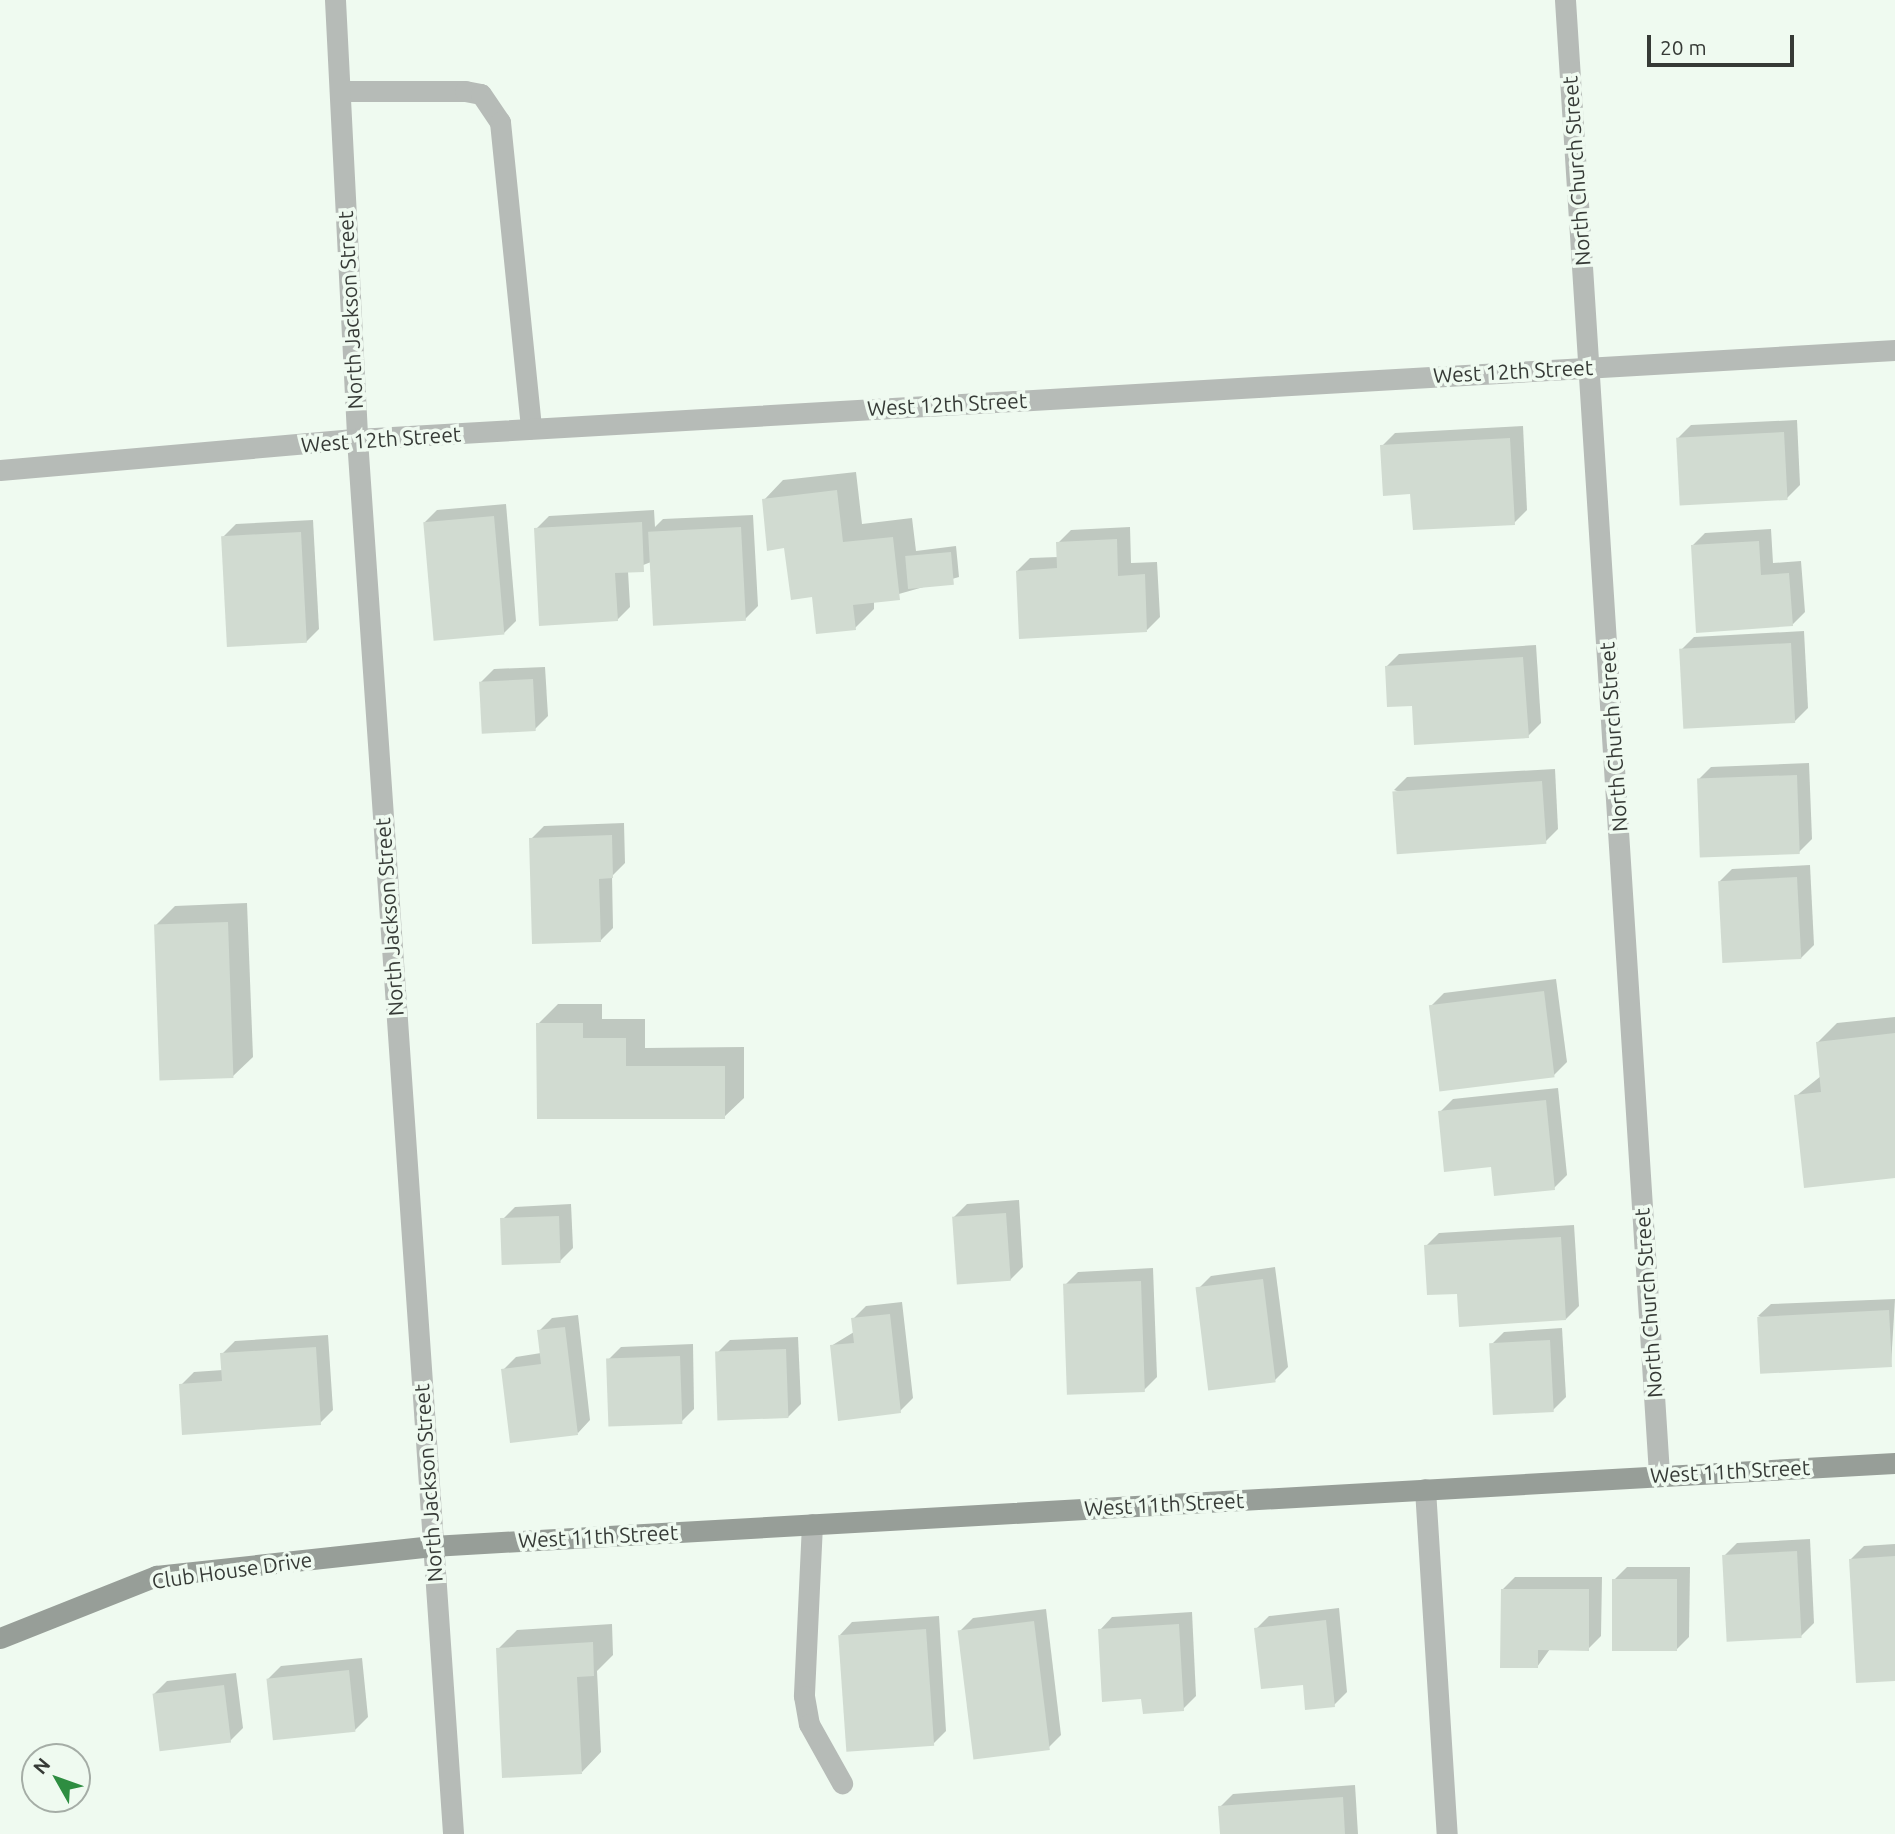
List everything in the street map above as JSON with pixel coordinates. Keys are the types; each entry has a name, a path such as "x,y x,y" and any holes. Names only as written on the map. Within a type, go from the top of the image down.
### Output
{"street":[{"name":"North Jackson Street","path":"335,0 357,439 453,1834"},
{"name":"North Church Street","path":"1565,0 1659,1475"},
{"path":"340,91 465,90 481,94 500,122 531,428"},
{"name":"West 12th Street","path":"0,470 357,439 1895,350"},
{"name":"West 11th Street","path":"432,1546 1895,1463"},
{"path":"1425,1489 1447,1834"},
{"path":"812,1524 804,1696 809,1724 842,1783"},
{"name":"Club House Drive","path":"0,1638 156,1576 432,1546"}],"building":[{"path":"1784,432 1788,500 1680,506 1676,438"},
{"path":"1510,438 1515,525 1413,530 1410,494 1383,496 1380,445"},
{"path":"837,490 843,542 893,537 900,600 853,605 856,630 816,634 812,597 791,600 784,548 767,551 762,499"},
{"path":"494,516 504,635 434,641 423,522"},
{"path":"642,522 644,572 615,573 618,621 539,626 534,528"},
{"path":"741,527 746,621 653,626 648,532"},
{"path":"301,532 307,643 227,647 221,536"},
{"path":"1117,539 1118,576 1145,574 1147,632 1019,639 1016,571 1057,568 1056,542"},
{"path":"1759,541 1761,575 1789,573 1793,626 1696,633 1691,545"},
{"path":"951,552 954,585 908,589 905,556"},
{"path":"1791,643 1795,723 1683,729 1679,649"},
{"path":"1523,657 1529,738 1414,745 1412,706 1387,707 1385,666"},
{"path":"533,679 536,731 482,734 479,682"},
{"path":"1797,775 1800,854 1700,857 1697,778"},
{"path":"1542,781 1546,844 1397,854 1392,791"},
{"path":"612,835 613,878 599,879 601,942 532,944 529,838"},
{"path":"1797,877 1801,959 1722,963 1718,881"},
{"path":"228,922 233,1078 159,1080 154,925"},
{"path":"1544,991 1555,1077 1439,1091 1429,1005"},
{"path":"536,1023 583,1023 583,1038 626,1038 626,1066 725,1066 725,1119 537,1119"},
{"path":"1895,1033 1895,1178 1804,1188 1794,1095 1821,1092 1816,1042"},
{"path":"1546,1100 1555,1190 1494,1196 1491,1167 1444,1172 1438,1111"},
{"path":"1006,1213 1011,1281 957,1285 952,1217"},
{"path":"559,1216 561,1263 502,1265 500,1218"},
{"path":"1561,1237 1566,1320 1459,1327 1457,1294 1427,1295 1424,1245"},
{"path":"1263,1279 1276,1382 1208,1391 1196,1287"},
{"path":"1141,1281 1145,1392 1067,1395 1063,1284"},
{"path":"1889,1310 1892,1367 1760,1374 1757,1317"},
{"path":"890,1314 901,1413 838,1421 830,1345 854,1343 851,1318"},
{"path":"565,1327 578,1435 510,1443 501,1369 541,1364 537,1330"},
{"path":"1550,1340 1554,1412 1493,1415 1489,1343"},
{"path":"316,1347 321,1425 182,1435 179,1384 222,1381 220,1353"},
{"path":"786,1349 788,1418 717,1420 715,1351"},
{"path":"680,1356 682,1424 608,1427 606,1359"},
{"path":"1797,1551 1802,1638 1727,1642 1722,1555"},
{"path":"1895,1556 1895,1681 1856,1683 1849,1559"},
{"path":"1612,1579 1677,1579 1677,1651 1612,1651"},
{"path":"1501,1589 1589,1589 1589,1651 1538,1650 1538,1668 1500,1668"},
{"path":"1326,1620 1335,1707 1305,1710 1303,1685 1261,1689 1254,1628"},
{"path":"1034,1621 1050,1750 973,1759 958,1630"},
{"path":"1179,1624 1184,1711 1143,1714 1141,1699 1102,1702 1098,1629"},
{"path":"926,1629 934,1746 846,1752 838,1635"},
{"path":"593,1642 594,1676 577,1677 582,1774 502,1778 496,1648"},
{"path":"349,1670 355,1732 273,1740 266,1679"},
{"path":"224,1685 231,1743 160,1751 153,1694"},
{"path":"1343,1797 1345,1834 1220,1834 1218,1806"}]}
